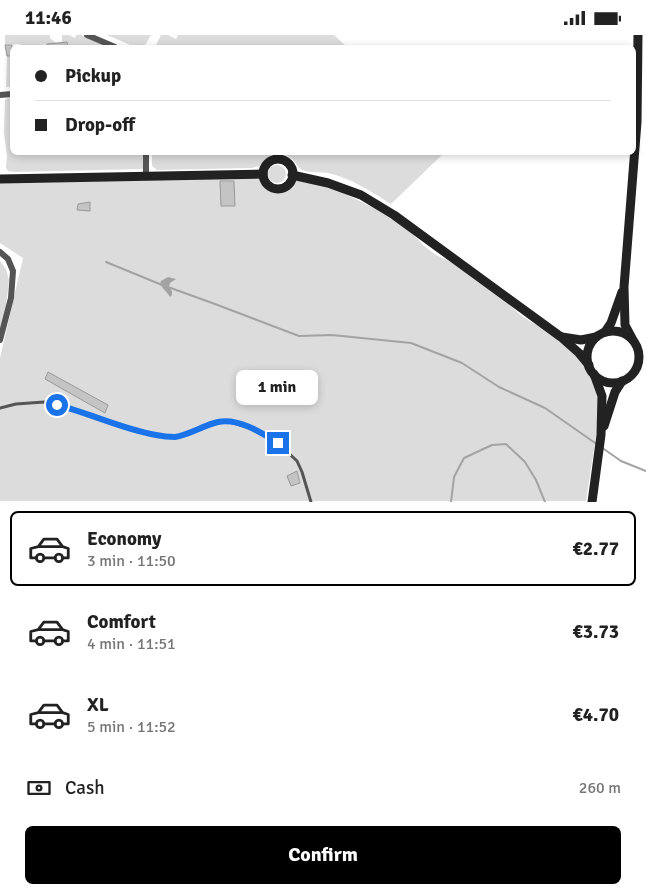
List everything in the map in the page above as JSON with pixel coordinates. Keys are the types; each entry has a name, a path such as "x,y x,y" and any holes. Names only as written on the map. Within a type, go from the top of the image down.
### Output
{"street":[{"path":"88,35 110,45"},
{"path":"636,135 638,35"},
{"path":"146,155 146,176"},
{"path":"594,374 602,380 612,383 622,381 630,376 636,368 639,358 638,348 625,325 624,287 634,155"},
{"path":"278,156 287,163 292,171 292,175 286,187 277,189 272,188 265,182 263,173 266,165 278,156"},
{"path":"0,179 263,173"},
{"path":"292,175 328,183 361,195 394,215 579,353 594,374 602,396 601,435 592,501"},
{"path":"0,252 8,259 13,271 11,298 0,340"},
{"path":"605,332 611,323 624,287"},
{"path":"560,337 581,340 596,337 605,332 615,331 625,333 633,339"},
{"path":"589,365 588,350 596,337"},
{"path":"601,435 615,393 622,381"}],"lane":[{"path":"0,409 16,404 44,402 69,408 124,427 156,435 175,437 218,422 230,422 247,427 278,443 297,461 311,501"}],"shaded area":[{"path":"5,35 50,35 50,38 56,43 56,45 40,43 46,45 5,45"},
{"path":"62,35 69,35 75,38 76,35 81,35 104,45 68,45 67,42 62,42"},
{"path":"107,35 151,35 145,45 130,45"},
{"path":"161,35 168,35 176,39 178,35 334,35 345,45 156,45"},
{"path":"7,56 10,56 10,87 6,87"},
{"path":"10,98 10,155 146,155 143,169 8,171 6,168 7,155 4,133 5,100"},
{"path":"152,155 271,155 260,166 251,168 157,170 152,166"},
{"path":"285,155 442,155 391,204 345,178 328,173 303,170 291,158"},
{"path":"273,165 281,165 286,170 284,181 273,183 268,178 268,170"},
{"path":"257,174 262,185 271,192 284,191 296,180 339,191 376,209 407,228 424,246 436,255 451,262 506,301 523,317 543,327 579,353 599,387 598,423 586,501 0,501 0,358 23,258 0,243 0,179"},
{"path":"0,261 6,269 9,280 0,332"},
{"path":"168,277 176,279 170,283 169,287 172,295 170,297 160,284 161,281"}],"building":[{"path":"67,42 68,45 47,45"},
{"path":"5,45 10,45 10,56 7,56"},
{"path":"220,181 234,181 235,206 221,206"},
{"path":"90,202 90,211 77,210 78,204"},
{"path":"48,372 108,405 105,413 45,379"},
{"path":"297,471 300,483 291,486 287,476"}],"waterway":[{"path":"106,262 162,285"},
{"path":"168,287 299,336 332,335 411,343 462,363 499,387 545,408 598,445"},
{"path":"451,502 454,477 464,458 492,445 506,444 525,462 536,480 545,502"},
{"path":"601,447 621,461 646,471"}],"route":[{"path":"57,405 104,421 156,435 175,437 218,422 230,422 247,427 278,443"}]}
